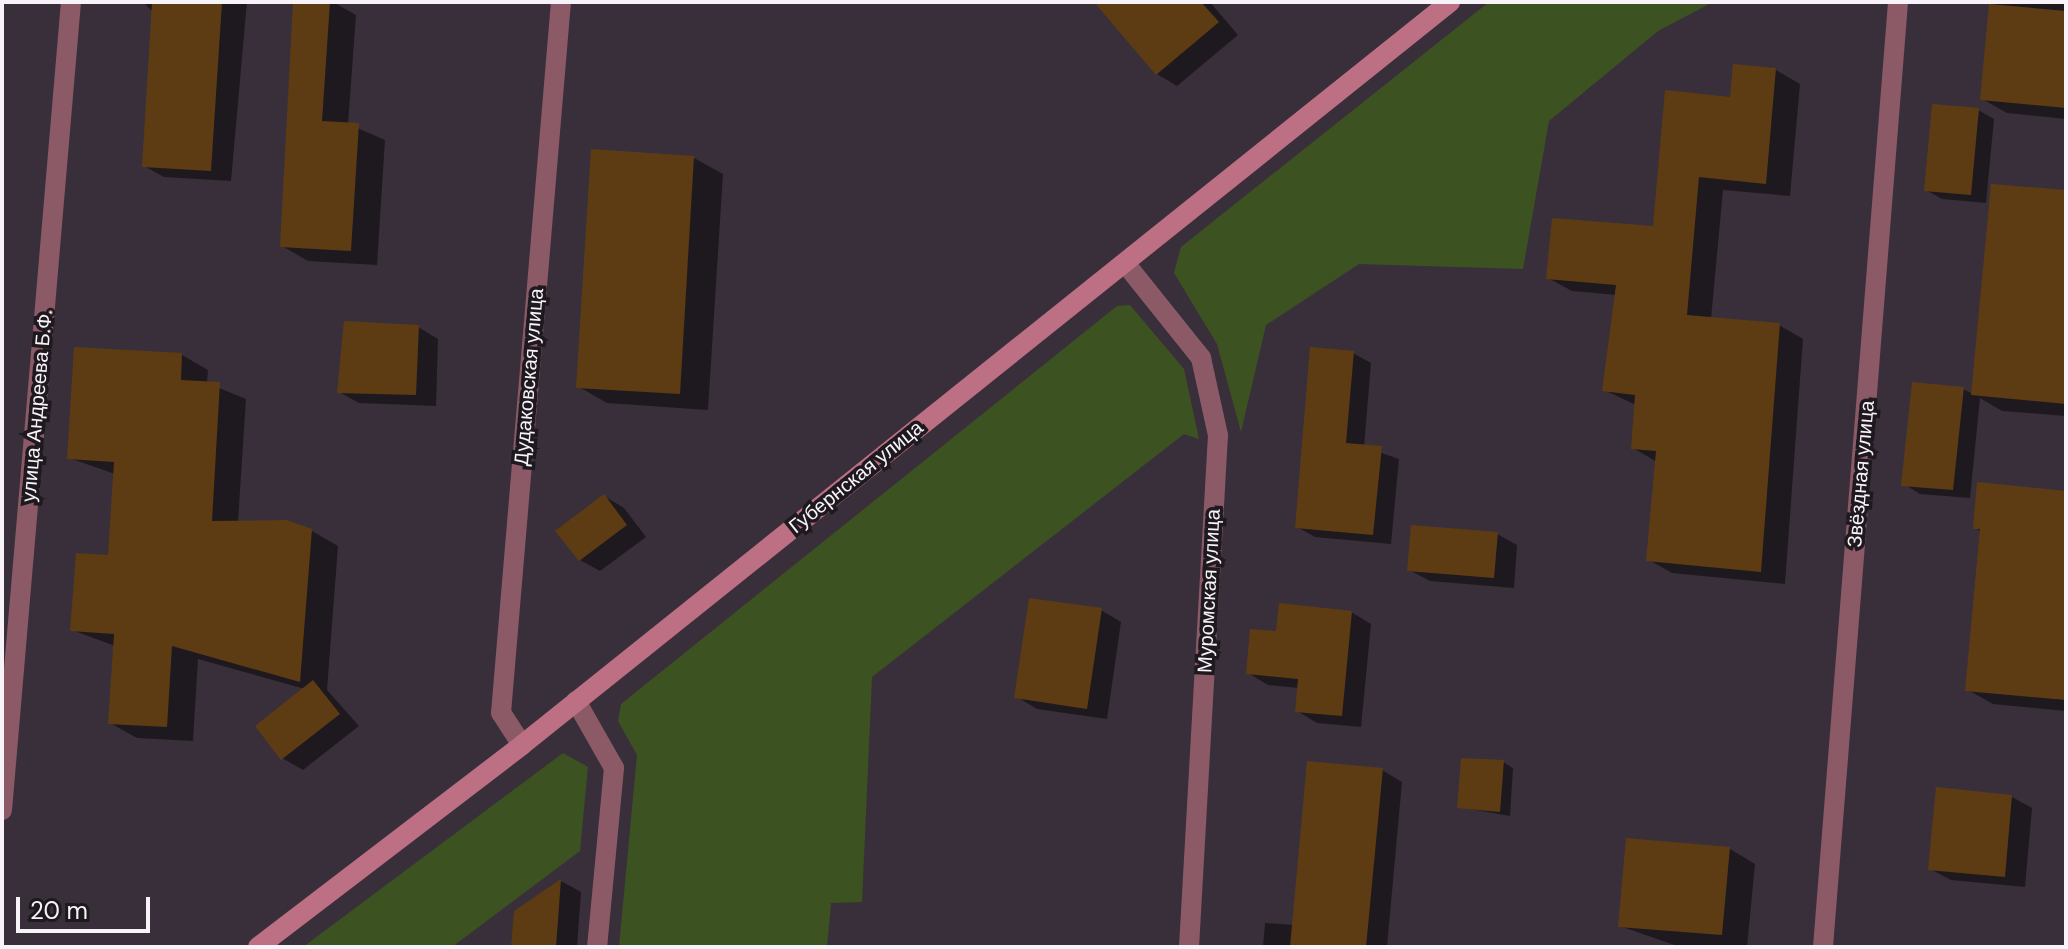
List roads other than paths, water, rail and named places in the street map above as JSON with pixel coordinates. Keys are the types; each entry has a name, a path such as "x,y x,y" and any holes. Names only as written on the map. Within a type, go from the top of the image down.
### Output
{"street":[{"name":"улица Андреева Б.Ф.","path":"2,810 71,2"},
{"name":"Дудаковская улица","path":"522,745 501,713 561,2"},
{"name":"Губернская улица","path":"258,947 522,745 1450,2"},
{"name":"Звёздная улица","path":"1823,947 1898,2"},
{"name":"Муромская улица","path":"1125,263 1201,358 1218,435 1189,947"},
{"path":"576,701 614,768 597,947"}]}
